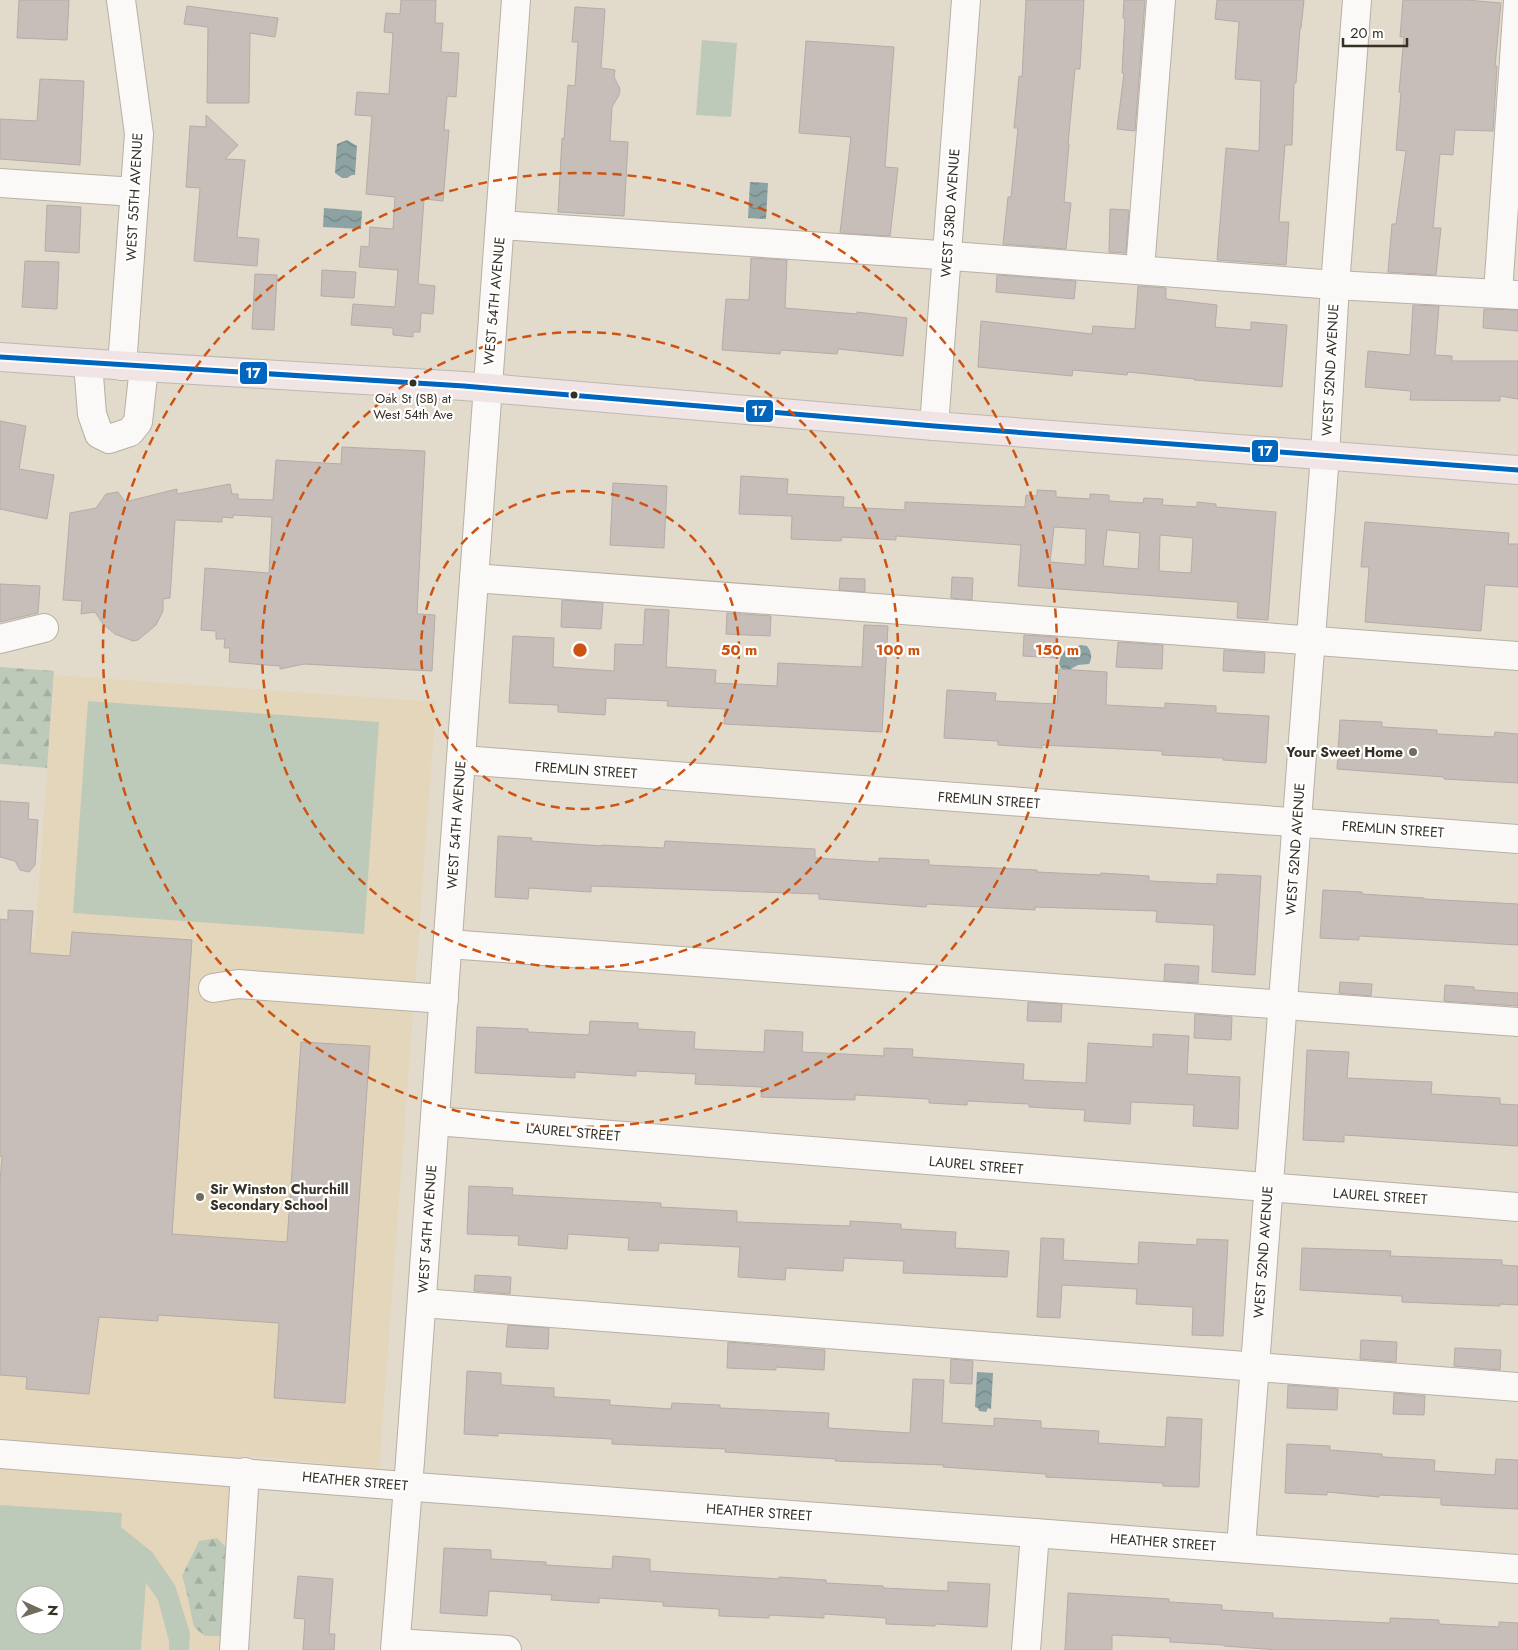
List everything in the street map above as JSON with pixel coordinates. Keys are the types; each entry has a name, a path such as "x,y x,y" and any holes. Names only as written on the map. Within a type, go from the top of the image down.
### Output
{"main road":[{"path":"0,357 487,388 934,426 1518,470"}],"street":[{"name":"WEST 55TH AVENUE","path":"88,363 92,414 99,434 109,439 130,432 138,422 133,366 135,192 139,134 121,0"},
{"name":"WEST 54TH AVENUE","path":"395,1646 422,1303 516,0"},
{"name":"WEST 53RD AVENUE","path":"934,426 966,0"},
{"path":"1140,269 1161,0"},
{"name":"WEST 52ND AVENUE","path":"1240,1547 1325,455 1335,285 1357,0"},
{"path":"500,225 1140,269 1335,285 1508,294 1518,1"},
{"path":"0,183 135,192"},
{"path":"474,578 1518,656"},
{"path":"0,639 44,628"},
{"name":"FREMLIN STREET","path":"461,760 1518,838"},
{"path":"448,944 1518,1022"},
{"path":"213,988 238,984 444,1000"},
{"name":"LAUREL STREET","path":"435,1121 1518,1207"},
{"path":"422,1303 1518,1387"},
{"name":"HEATHER STREET","path":"0,1454 1518,1569"},
{"path":"234,1650 245,1472"},
{"path":"1026,1650 1034,1533"},
{"path":"395,1646 507,1650"}],"shaded area":[{"name":"Sir Winston Churchill Secondary School","path":"54,675 436,702 379,1469 242,1455 230,1650 0,1650 0,937 35,939"}],"green space":[{"path":"702,40 737,43 731,117 696,115"},
{"path":"0,667 54,671 47,768 0,764"},
{"path":"88,701 379,722 364,934 73,913"},
{"path":"0,1505 122,1513 121,1527 152,1552 175,1585 190,1633 189,1650 169,1650 169,1641 158,1600 146,1583 141,1650 0,1650"},
{"path":"217,1538 227,1548 224,1636 205,1636 194,1627 182,1576 199,1541"}],"water":[{"path":"347,140 357,146 355,175 342,178 335,173 337,144"},
{"path":"750,182 768,183 766,219 748,218"},
{"path":"324,208 362,211 361,229 323,227"},
{"path":"1081,645 1087,646 1090,650 1089,664 1078,665 1067,671 1061,668 1059,664 1062,654 1069,649"},
{"path":"977,1372 993,1373 991,1409 988,1408 986,1412 979,1411 975,1407"}],"building":[{"path":"19,0 69,0 67,40 17,38"},
{"path":"401,0 436,0 435,23 443,23 441,52 459,53 456,97 447,96 444,130 449,130 443,201 424,199 418,284 435,286 433,314 421,313 420,332 413,332 413,337 393,335 393,328 351,325 353,304 395,307 398,270 359,267 361,246 369,247 370,227 393,229 395,197 366,194 372,116 355,115 357,92 389,94 393,33 384,32 386,13 400,14"},
{"path":"1026,0 1084,0 1080,69 1075,69 1068,144 1064,202 1071,203 1066,249 1003,244 1008,197 1011,197 1018,128 1014,128 1019,76 1022,77"},
{"path":"1124,0 1145,0 1135,131 1117,129 1124,73 1122,73"},
{"path":"1217,0 1304,0 1296,83 1294,83 1292,145 1285,145 1279,222 1289,222 1286,265 1217,260 1226,148 1259,151 1261,81 1235,79 1239,22 1215,19"},
{"path":"1403,0 1466,0 1501,3 1495,66 1497,66 1493,131 1455,130 1453,155 1440,154 1433,228 1441,228 1436,275 1388,272 1392,224 1396,224 1406,151 1396,150 1404,37 1400,37"},
{"path":"187,6 278,18 275,37 250,33 249,103 207,103 208,27 184,24"},
{"path":"575,7 605,9 601,68 615,70 614,77 620,89 619,95 612,107 610,141 628,142 624,216 558,212 562,138 564,139 568,85 575,86 578,42 572,42"},
{"path":"806,41 894,47 885,167 898,168 890,236 840,233 851,137 799,133"},
{"path":"40,79 84,81 80,165 0,159 0,119 37,121"},
{"path":"206,115 238,145 225,159 245,160 237,237 259,239 257,266 194,261 200,188 186,187 190,126 206,127"},
{"path":"47,205 81,207 79,253 45,251"},
{"path":"1110,209 1129,210 1126,253 1109,252"},
{"path":"751,258 787,260 785,308 857,314 857,312 907,318 903,356 838,349 837,354 781,350 780,354 722,350 726,299 749,300"},
{"path":"25,261 59,262 57,309 22,307"},
{"path":"322,270 356,272 354,298 321,296"},
{"path":"255,274 277,275 274,330 252,329"},
{"path":"997,275 1076,281 1074,299 996,292"},
{"path":"1138,286 1166,288 1166,299 1217,305 1215,327 1251,330 1251,322 1287,325 1282,387 1194,380 1128,372 1127,375 1073,370 1072,376 978,367 981,321 1092,334 1093,326 1135,329"},
{"path":"1413,305 1439,306 1435,355 1452,356 1452,361 1518,361 1518,399 1500,396 1500,401 1410,400 1411,391 1365,387 1368,351 1410,355"},
{"path":"1484,309 1518,310 1518,331 1483,328"},
{"path":"0,421 26,426 19,469 54,475 47,519 0,509"},
{"path":"342,447 425,451 417,614 435,615 432,671 304,664 280,669 280,666 229,662 230,648 224,648 225,639 216,639 216,631 201,630 205,568 269,573 272,517 233,515 233,518 222,517 222,522 175,520 170,598 163,599 163,611 156,625 138,640 133,641 115,634 103,624 95,612 81,614 82,601 63,600 70,513 96,508 106,494 118,492 125,502 177,489 177,494 230,484 232,494 238,494 238,499 273,500 276,460 341,464"},
{"path":"741,476 788,479 787,494 844,497 843,507 905,510 905,502 1025,507 1026,495 1037,496 1037,490 1056,491 1056,497 1090,499 1090,494 1109,495 1109,501 1143,503 1144,498 1163,499 1162,505 1197,507 1197,502 1216,504 1216,507 1276,512 1268,620 1237,618 1238,602 1018,586 1021,545 896,536 896,540 842,537 841,541 791,539 792,516 739,514","holes":["1054,527 1086,529 1085,565 1050,562","1107,530 1140,533 1138,569 1103,566","1160,535 1193,538 1191,573 1159,571"]},
{"path":"613,483 667,486 664,548 610,545"},
{"path":"1365,522 1509,533 1508,544 1518,544 1518,587 1485,585 1481,631 1365,622 1369,567 1361,567"},
{"path":"952,577 973,578 972,600 951,598"},
{"path":"840,578 865,579 865,592 839,590"},
{"path":"0,584 40,586 38,613 0,622"},
{"path":"562,600 603,603 601,629 561,627"},
{"path":"645,609 669,610 666,667 716,670 715,683 777,686 778,663 862,667 864,625 888,626 882,732 724,724 725,709 667,706 668,701 606,698 605,715 558,712 558,705 509,703 513,636 554,638 553,667 614,671 615,644 643,645"},
{"path":"727,613 771,616 770,636 726,634"},
{"path":"1024,635 1057,637 1056,658 1023,656"},
{"path":"1118,642 1163,645 1162,669 1116,667"},
{"path":"1224,650 1265,653 1264,673 1223,671"},
{"path":"1059,669 1107,672 1106,705 1165,708 1165,703 1216,706 1216,713 1269,716 1266,763 1223,760 1223,758 1162,755 1162,751 1042,745 1042,748 998,745 998,741 944,738 947,690 996,693 995,701 1057,704"},
{"path":"1340,720 1382,722 1382,727 1437,730 1437,734 1494,737 1495,732 1518,734 1518,783 1444,779 1444,777 1337,769"},
{"path":"0,801 29,803 28,819 38,820 35,865 29,872 20,870 15,861 0,857"},
{"path":"498,836 532,838 531,841 602,846 664,848 665,841 815,849 815,858 879,862 879,858 929,860 929,865 1037,870 1037,872 1149,876 1149,881 1217,884 1217,874 1261,876 1255,975 1212,972 1214,925 1156,922 1157,911 1035,907 1035,910 927,904 926,907 819,899 819,894 591,886 591,892 529,888 528,899 495,897"},
{"path":"1323,890 1424,899 1518,904 1518,945 1359,936 1359,940 1320,938"},
{"path":"8,910 33,911 30,953 70,956 72,932 192,940 172,1234 287,1242 301,1042 370,1046 345,1403 274,1398 279,1323 158,1315 158,1321 99,1317 89,1394 26,1389 27,1377 0,1375 0,1182 2,1156 0,1156 0,919 8,920"},
{"path":"1165,964 1199,966 1198,983 1164,981"},
{"path":"1340,982 1372,984 1371,996 1339,993"},
{"path":"1445,985 1474,987 1474,990 1518,993 1518,1006 1444,1001"},
{"path":"1028,1002 1062,1004 1061,1022 1027,1021"},
{"path":"1195,1014 1232,1017 1231,1040 1194,1038"},
{"path":"590,1021 638,1023 638,1029 695,1032 694,1049 764,1052 765,1030 803,1032 802,1052 884,1056 884,1048 913,1049 912,1057 1024,1064 1023,1080 1086,1083 1088,1043 1153,1047 1153,1034 1189,1036 1187,1074 1240,1077 1238,1129 1193,1126 1194,1105 1131,1102 1130,1124 1084,1121 1085,1110 1029,1107 1029,1104 967,1101 967,1105 929,1103 929,1099 855,1095 855,1100 761,1097 762,1087 695,1084 696,1074 636,1071 636,1076 575,1072 575,1078 475,1073 477,1027 528,1029 528,1032 589,1035"},
{"path":"1307,1050 1349,1052 1347,1078 1432,1082 1431,1094 1500,1098 1500,1104 1518,1105 1518,1146 1344,1135 1344,1142 1303,1140"},
{"path":"469,1186 513,1188 512,1195 661,1203 661,1207 737,1211 737,1222 850,1226 850,1221 901,1224 901,1229 956,1232 955,1248 1009,1251 1007,1277 903,1273 904,1261 844,1258 843,1271 786,1268 785,1280 738,1277 740,1247 659,1243 658,1251 628,1250 629,1238 568,1234 567,1249 518,1245 519,1236 467,1234"},
{"path":"1041,1238 1064,1239 1063,1260 1138,1264 1139,1242 1197,1245 1197,1239 1228,1240 1223,1336 1192,1335 1193,1307 1136,1304 1137,1289 1062,1285 1060,1318 1037,1317"},
{"path":"1302,1248 1391,1251 1390,1256 1502,1260 1502,1265 1518,1266 1518,1305 1402,1302 1402,1296 1300,1290"},
{"path":"475,1275 511,1277 510,1294 474,1291"},
{"path":"508,1325 549,1328 548,1349 506,1347"},
{"path":"1361,1340 1397,1342 1396,1362 1360,1359"},
{"path":"728,1342 825,1350 824,1370 776,1367 776,1370 727,1368"},
{"path":"1455,1348 1501,1350 1500,1370 1454,1366"},
{"path":"951,1359 973,1361 972,1384 950,1383"},
{"path":"467,1371 501,1373 501,1385 554,1388 554,1397 610,1400 610,1405 671,1409 672,1403 720,1405 720,1408 829,1413 828,1428 910,1433 913,1379 944,1380 942,1423 994,1426 994,1418 1041,1421 1041,1428 1099,1431 1098,1443 1165,1447 1167,1417 1202,1419 1199,1487 1163,1486 1163,1483 1046,1477 1046,1474 943,1467 944,1465 835,1461 836,1459 725,1452 726,1449 612,1444 612,1439 498,1433 498,1436 464,1434"},
{"path":"1288,1385 1338,1389 1337,1410 1287,1408"},
{"path":"1394,1393 1425,1396 1424,1415 1393,1414"},
{"path":"1287,1444 1330,1446 1330,1450 1382,1454 1382,1457 1435,1460 1434,1471 1495,1475 1496,1459 1518,1460 1518,1509 1441,1505 1441,1498 1379,1495 1379,1497 1327,1492 1327,1495 1285,1493"},
{"path":"444,1548 491,1550 491,1559 546,1562 546,1565 612,1569 613,1556 650,1559 650,1571 826,1580 826,1583 883,1586 883,1588 948,1591 948,1582 990,1584 987,1627 886,1624 886,1618 824,1614 824,1618 769,1615 769,1618 719,1616 719,1609 663,1606 663,1602 599,1598 599,1603 551,1600 552,1595 489,1591 487,1616 440,1613"},
{"path":"298,1576 333,1579 329,1634 335,1634 334,1650 303,1650 305,1619 294,1618"},
{"path":"1068,1593 1169,1599 1169,1602 1222,1605 1222,1610 1273,1613 1273,1618 1390,1623 1390,1618 1439,1620 1439,1624 1499,1627 1499,1622 1518,1623 1518,1650 1278,1650 1170,1642 1170,1638 1112,1635 1112,1650 1065,1650"}],"transit line":[{"name":"17","path":"0,357 464,386 934,426 1518,470"}],"place":[{"name":"Oak St (SB) at West 54th Ave","path":"413,383"},
{"name":"Your Sweet Home","path":"1413,752"},
{"name":"Sir Winston Churchill Secondary School","path":"200,1197"}]}
